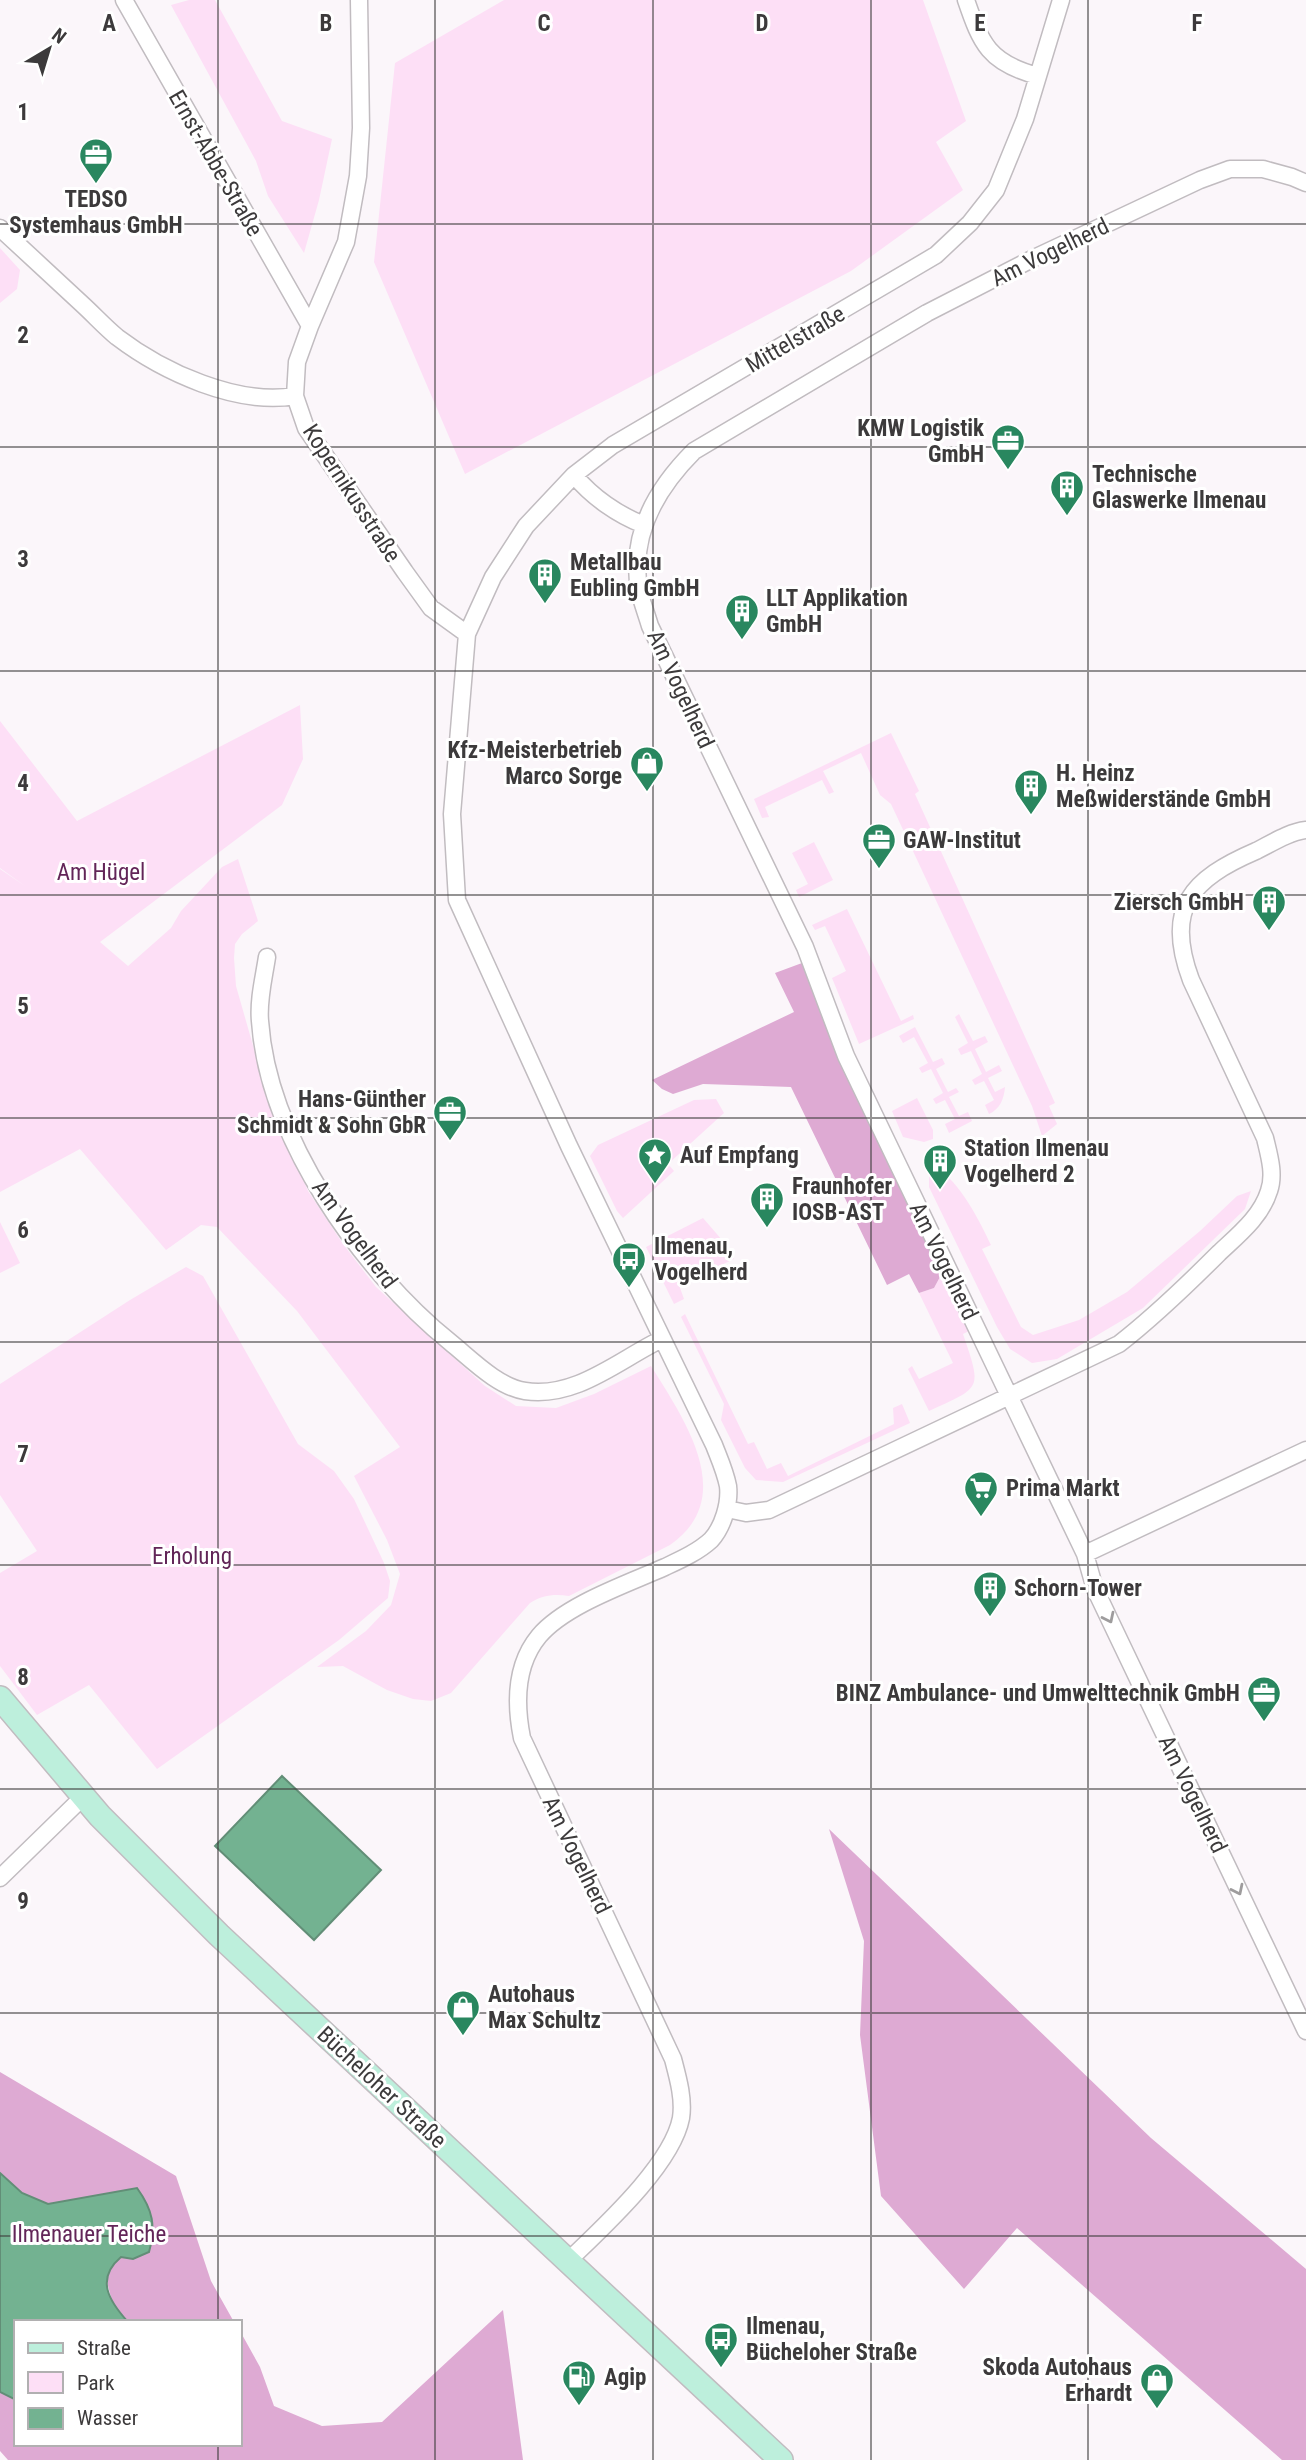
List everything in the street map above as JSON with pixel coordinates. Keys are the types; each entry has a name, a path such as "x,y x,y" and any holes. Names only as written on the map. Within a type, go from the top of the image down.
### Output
{"main road":[{"name":"Bücheloher Straße","path":"0,1698 83,1797 219,1935 780,2460"}],"street":[{"name":"Ernst-Abbe-Straße","path":"124,0 310,326"},
{"name":"Kopernikusstraße","path":"359,0 362,128 358,176 346,242 297,362 295,396 306,428 431,608 467,634"},
{"path":"966,0 980,40 993,55 1026,73 1038,76"},
{"name":"Mittelstraße","path":"467,634 493,577 526,526 574,475 613,445 936,255 970,223 996,190 1024,119 1060,0"},
{"name":"Am Vogelherd","path":"1306,183 1263,169 1230,169 1200,180 927,313 694,451 674,471 656,496 644,526 638,559 640,593 650,626 805,947 846,1056 1085,1554 1095,1589 1306,2031"},
{"path":"0,228 117,337 155,362 224,391 255,398 279,399 295,396"},
{"path":"574,475 587,490 629,520 644,526"},
{"path":"467,634 453,814 457,900 574,1157 723,1467 728,1488 727,1509 746,1513 769,1510 1119,1344 1149,1321 1250,1223 1263,1206 1270,1188 1271,1174 1265,1138 1191,980 1182,955 1182,917 1194,891 1214,872 1230,862 1306,830"},
{"name":"Am Vogelherd","path":"267,957 260,1019 267,1060 280,1107 298,1149 319,1189 374,1268 429,1325 502,1382 525,1391 558,1390 591,1379 662,1339"},
{"path":"1085,1554 1306,1450"},
{"name":"Am Vogelherd","path":"568,2261 661,2162 676,2134 682,2109 678,2076 669,2050 522,1738 517,1689 528,1653 537,1637 551,1623 699,1549 712,1539 727,1509"},
{"path":"0,1878 83,1797"}],"green space":[{"path":"189,0 215,0 282,121 332,139 304,253 268,196 256,161 171,5"},
{"path":"504,0 923,0 966,121 936,142 963,190 851,271 465,474 374,262 395,63"},
{"path":"0,248 20,270 17,289 0,303"},
{"name":"Am Hügel","path":"300,705 303,759 282,805 100,942 128,966 171,928 181,911 222,867 238,859 258,921 242,934 235,944 236,986 264,1084 308,1191 343,1244 376,1287 485,1386 516,1406 556,1408 594,1394 651,1366 690,1433 699,1457 703,1481 701,1504 690,1526 670,1545 569,1596 549,1596 530,1603 451,1693 431,1701 413,1699 387,1690 343,1666 317,1667 366,1631 391,1605 400,1574 387,1540 354,1476 400,1447 297,1311 217,1227 201,1225 166,1250 80,1149 0,1192 0,869 25,886 0,868 0,721 77,821"},
{"path":"891,733 919,791 915,794 1055,1103 1049,1106 1057,1124 1042,1136 1032,1106 891,804 880,795 861,753 823,771 834,792 829,794 822,780 765,807 769,817 762,818 754,799"},
{"path":"814,842 833,880 799,897 796,890 808,884 792,853"},
{"path":"847,909 901,1021 913,1015 914,1019 859,1044 832,978 846,971 825,926 815,930 812,925"},
{"path":"959,1014 973,1041 985,1036 988,1042 975,1049 986,1072 999,1065 1002,1071 988,1078 995,1092 1005,1087 1001,1103 989,1114 985,1105 994,1100 984,1081 975,1085 972,1080 982,1074 971,1051 961,1055 958,1049 968,1043 955,1017"},
{"path":"915,1027 933,1062 942,1058 945,1064 936,1069 948,1092 956,1088 959,1092 949,1097 959,1116 968,1112 972,1121 949,1133 945,1124 955,1119 945,1100 936,1104 933,1099 943,1093 931,1069 922,1073 919,1068 928,1063 914,1037 903,1043 899,1036"},
{"path":"917,1098 933,1130 933,1139 924,1142 903,1137 892,1111"},
{"path":"716,1099 724,1113 668,1164 674,1171 623,1218 590,1156 598,1145 694,1100"},
{"path":"936,1169 945,1174 961,1191 975,1213 991,1245 982,1249 1021,1327 1033,1335 1079,1320 1127,1292 1237,1196 1251,1191 1245,1209 1143,1308 1057,1359 1032,1363 1010,1349 997,1327 929,1187 929,1173"},
{"path":"703,1218 729,1248 734,1259 679,1285 684,1299 674,1304 646,1247"},
{"path":"0,1222 20,1263 0,1273"},
{"name":"Erholung","path":"186,1267 203,1276 298,1444 334,1471 354,1499 390,1581 388,1598 339,1640 157,1769 89,1685 37,1715 0,1666 0,1573 37,1551 0,1495 0,1384"},
{"path":"941,1275 969,1331 963,1334 975,1377 968,1391 929,1411 908,1369 912,1366 919,1379 953,1363 919,1293 934,1288"},
{"path":"685,1314 748,1444 754,1442 767,1469 781,1463 788,1476 894,1424 893,1408 902,1404 910,1423 783,1482 756,1480 745,1468 721,1420 724,1404 681,1317"}],"shaded area":[{"path":"802,963 838,1057 941,1275 934,1288 919,1293 909,1274 887,1285 791,1087 703,1084 673,1094 652,1080 794,1012 775,973"},
{"path":"829,1829 1151,2138 1306,2269 1306,2460 1282,2460 1017,2228 964,2289 881,2196 860,2035 864,1941"},
{"path":"0,2072 176,2176 211,2281 233,2320 126,2320 113,2305 106,2278 110,2267 122,2257 137,2188 48,2204 22,2193 0,2173"},
{"path":"503,2310 523,2460 8,2460 0,2451 0,2392 14,2399 14,2446 242,2446 242,2335 260,2367 274,2406 322,2426 382,2422"}],"water":[{"path":"282,1776 381,1870 314,1940 215,1846"},
{"path":"0,2173 22,2193 48,2204 137,2188 152,2218 149,2252 133,2259 121,2257 108,2273 107,2282 115,2306 126,2320 14,2320 14,2399 0,2392"}],"place":[{"name":"TEDSO Systemhaus GmbH","path":"96,185"},
{"name":"KMW Logistik GmbH","path":"1008,471"},
{"name":"Technische Glaswerke Ilmenau","path":"1067,517"},
{"name":"Metallbau Eubling GmbH","path":"545,605"},
{"name":"LLT Applikation GmbH","path":"742,641"},
{"name":"Kfz-Meisterbetrieb Marco Sorge","path":"647,793"},
{"name":"H. Heinz Meßwiderstände GmbH","path":"1031,816"},
{"name":"GAW-Institut","path":"879,870"},
{"name":"Ziersch GmbH","path":"1269,932"},
{"name":"Hans-Günther Schmidt & Sohn GbR","path":"450,1142"},
{"name":"Auf Empfang","path":"655,1185"},
{"name":"Station Ilmenau Vogelherd 2","path":"940,1191"},
{"name":"Fraunhofer IOSB-AST","path":"767,1229"},
{"name":"Ilmenau, Vogelherd","path":"629,1289"},
{"name":"Prima Markt","path":"981,1518"},
{"name":"Schorn-Tower","path":"990,1618"},
{"name":"BINZ Ambulance- und Umwelttechnik GmbH","path":"1264,1723"},
{"name":"Autohaus Max Schultz","path":"463,2037"},
{"name":"Ilmenau, Bücheloher Straße","path":"721,2369"},
{"name":"Agip","path":"579,2407"},
{"name":"Skoda Autohaus Erhardt","path":"1157,2410"}],"park label":[{"name":"Ilmenauer Teiche","path":"89,2234"}]}
